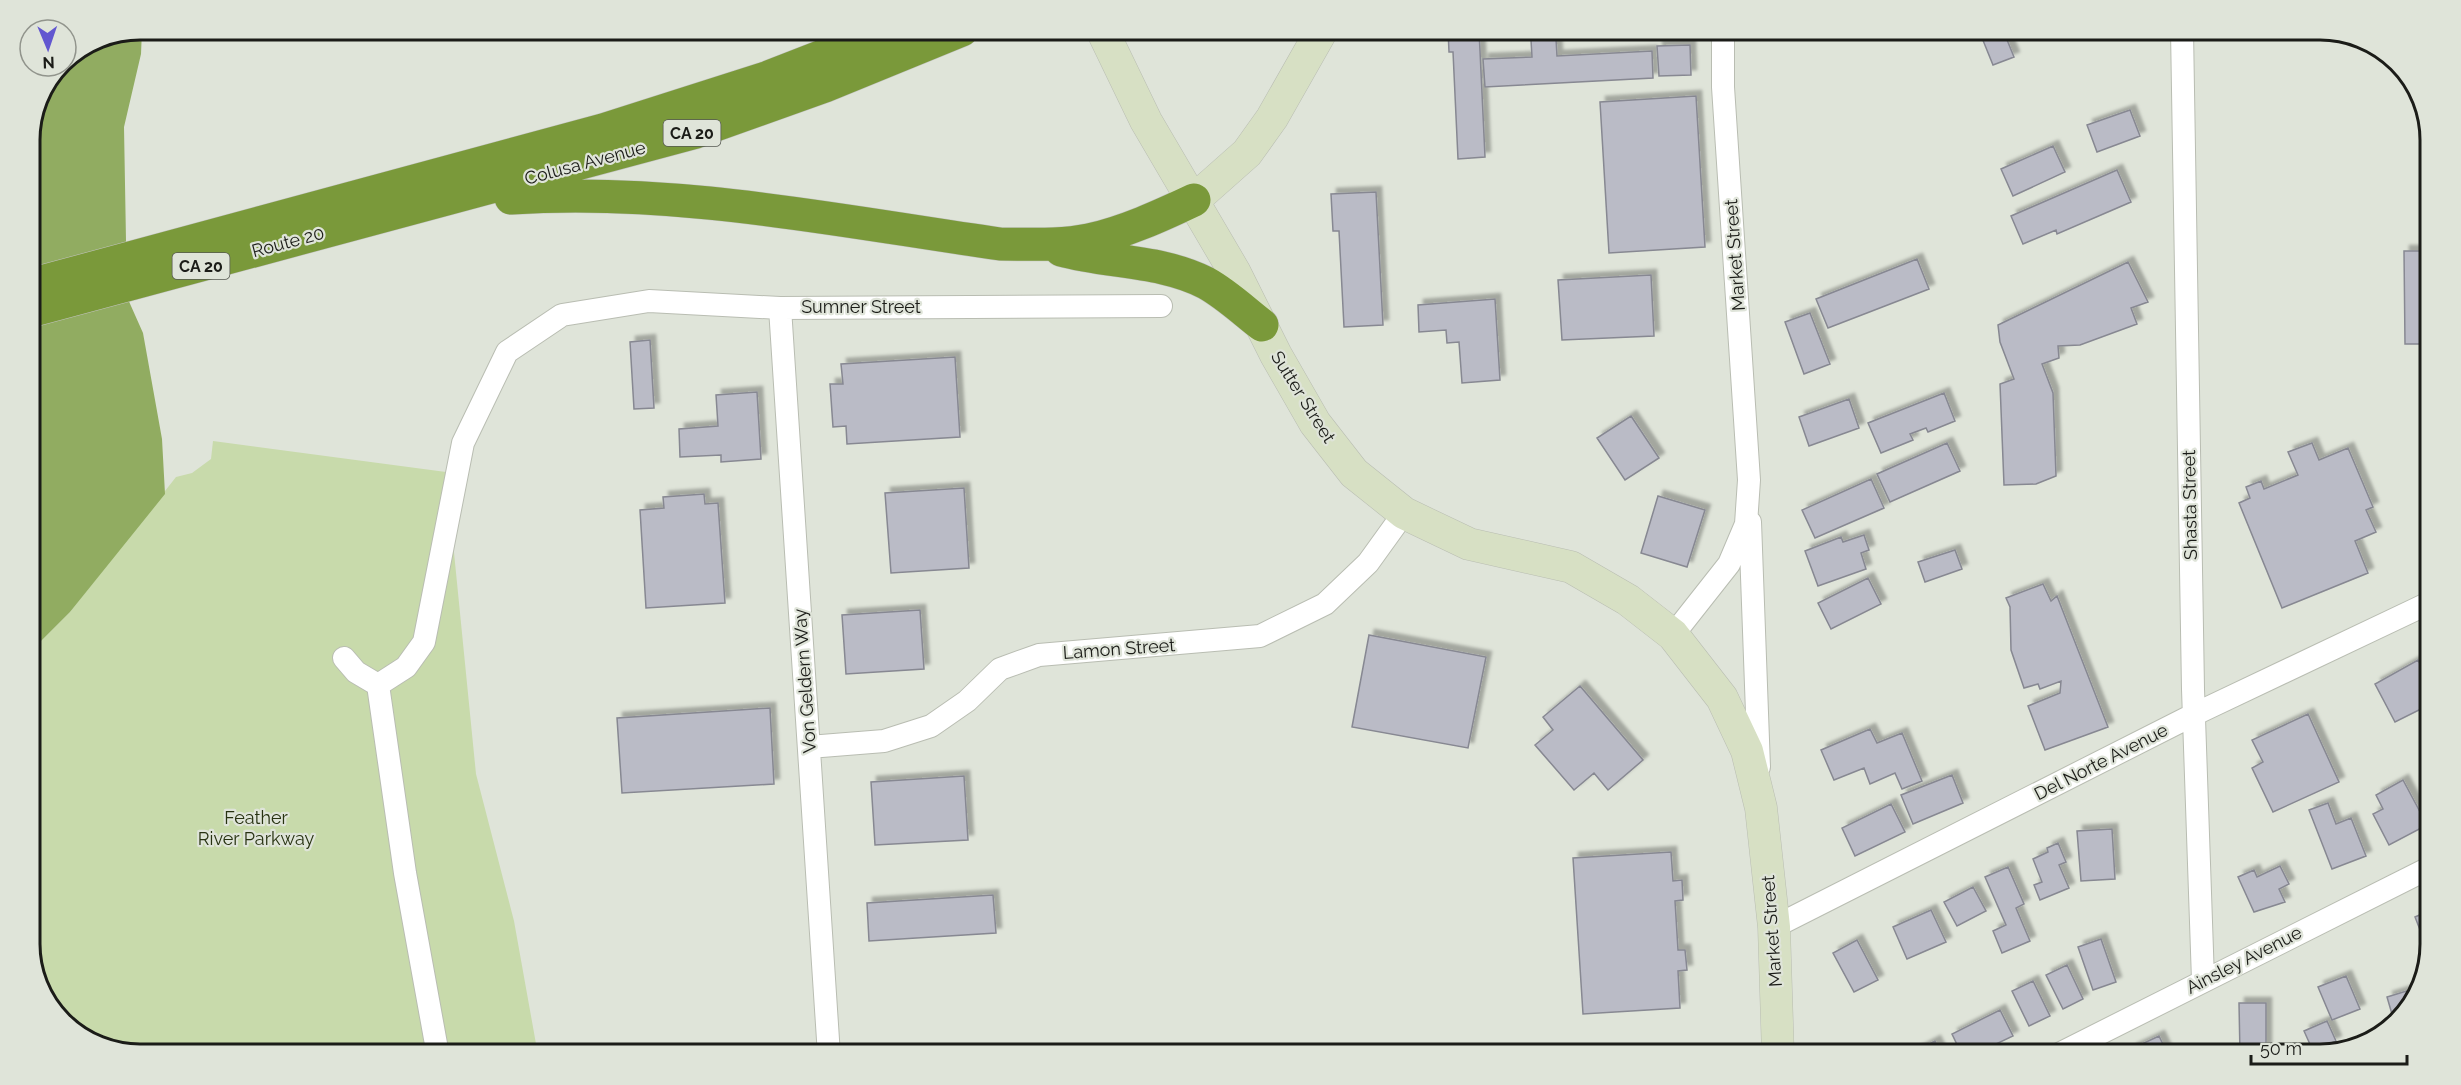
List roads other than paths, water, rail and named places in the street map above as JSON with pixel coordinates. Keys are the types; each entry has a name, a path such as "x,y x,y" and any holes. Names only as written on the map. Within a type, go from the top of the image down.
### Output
{"highway":[{"name":"Colusa Avenue","path":"370,208 766,78 863,40"},
{"name":"Colusa Avenue","path":"370,208 414,209 696,132 825,86 938,40"},
{"path":"414,209 550,195 645,197 691,201 1000,244 1039,245 1089,240 1147,222 1194,200"},
{"name":"Route 20","path":"41,283 370,208"},
{"name":"Route 20","path":"41,308 370,208"},
{"path":"1039,245 1084,256 1140,264 1188,276 1224,295 1262,325"}],"main road":[{"name":"Sutter Street","path":"1107,40 1146,122 1194,200 1262,325 1275,355 1315,423 1354,473 1404,513 1468,544 1571,567 1628,600 1673,635"},
{"path":"1194,200 1247,153 1272,118 1316,40"},
{"name":"Market Street","path":"1673,635 1722,698 1747,751 1761,808 1774,927 1778,1045"}],"street":[{"name":"Market Street","path":"1723,40 1723,87 1749,480 1761,808"},
{"name":"Shasta Street","path":"2182,40 2193,715 2203,980"},
{"name":"Sumner Street","path":"378,685 406,667 424,642 464,443 507,352 562,315 649,301 780,308 1161,306"},
{"name":"Von Geldern Way","path":"780,308 828,1045"},
{"name":"Market Street","path":"1673,635 1729,564 1746,524 1749,480"},
{"name":"Lamon Street","path":"809,747 884,741 931,726 967,701 1000,669 1039,654 1260,636 1324,604 1368,563 1404,513"},
{"name":"Del Norte Avenue","path":"1774,927 2193,715 2420,607"},
{"path":"344,658 356,672 378,685 407,885 436,1045"},
{"name":"Ainsley Avenue","path":"2076,1045 2420,872"}],"park label":[{"name":"Feather River Parkway","path":"256,828"}]}
